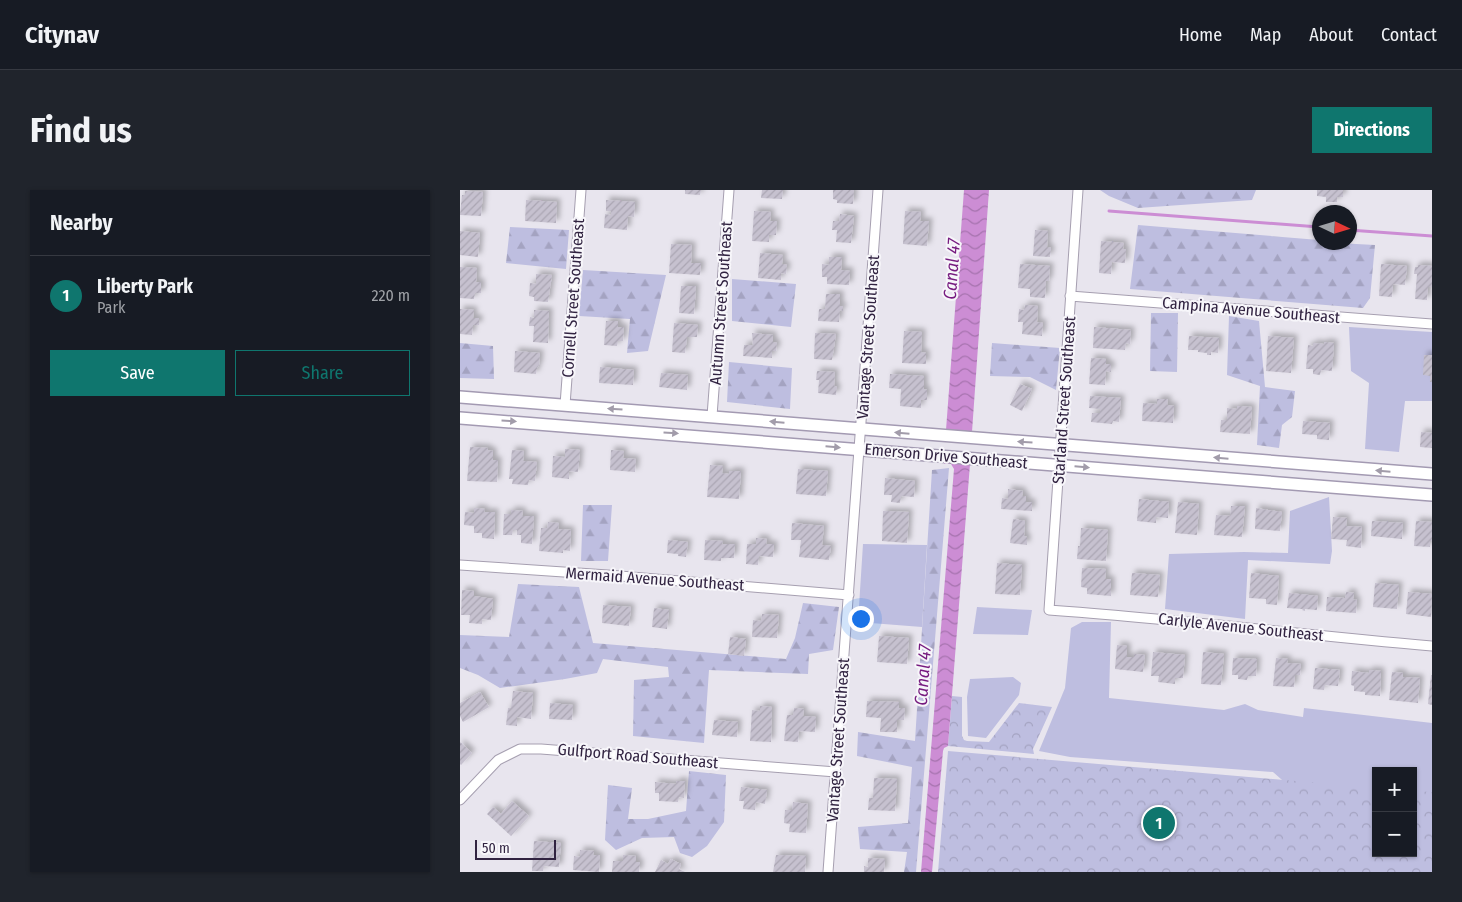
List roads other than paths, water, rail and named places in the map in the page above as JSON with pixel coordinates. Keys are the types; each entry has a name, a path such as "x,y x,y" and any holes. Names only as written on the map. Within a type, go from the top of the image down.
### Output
{"street":[{"name":"Cornell Street Southeast","path":"565,405 581,190"},
{"name":"Autumn Street Southeast","path":"712,416 729,190"},
{"name":"Vantage Street Southeast","path":"828,872 878,190"},
{"name":"Starland Street Southeast","path":"1049,610 1078,190"},
{"name":"Campina Avenue Southeast","path":"1070,296 1432,324"},
{"name":"Emerson Drive Southeast","path":"460,397 1432,474"},
{"name":"Emerson Drive Southeast","path":"460,418 1432,495"},
{"name":"Mermaid Avenue Southeast","path":"460,565 708,582 849,595"},
{"name":"Carlyle Avenue Southeast","path":"1049,610 1126,615 1432,646"},
{"name":"Gulfport Road Southeast","path":"460,800 498,760 520,749 541,749 836,772"}],"water":[{"path":"964,190 989,190 972,432 946,430"},
{"path":"944,462 970,464 948,746 943,751 932,872 921,872 954,469 951,464 944,464"}],"waterway":[{"path":"1109,211 1312,226"},
{"path":"1357,231 1432,236"}],"place":[{"name":"Liberty Park","path":"1159,823"}],"water label":[{"name":"Canal 47","path":"952,269"},
{"name":"Canal 47","path":"923,675"}]}
